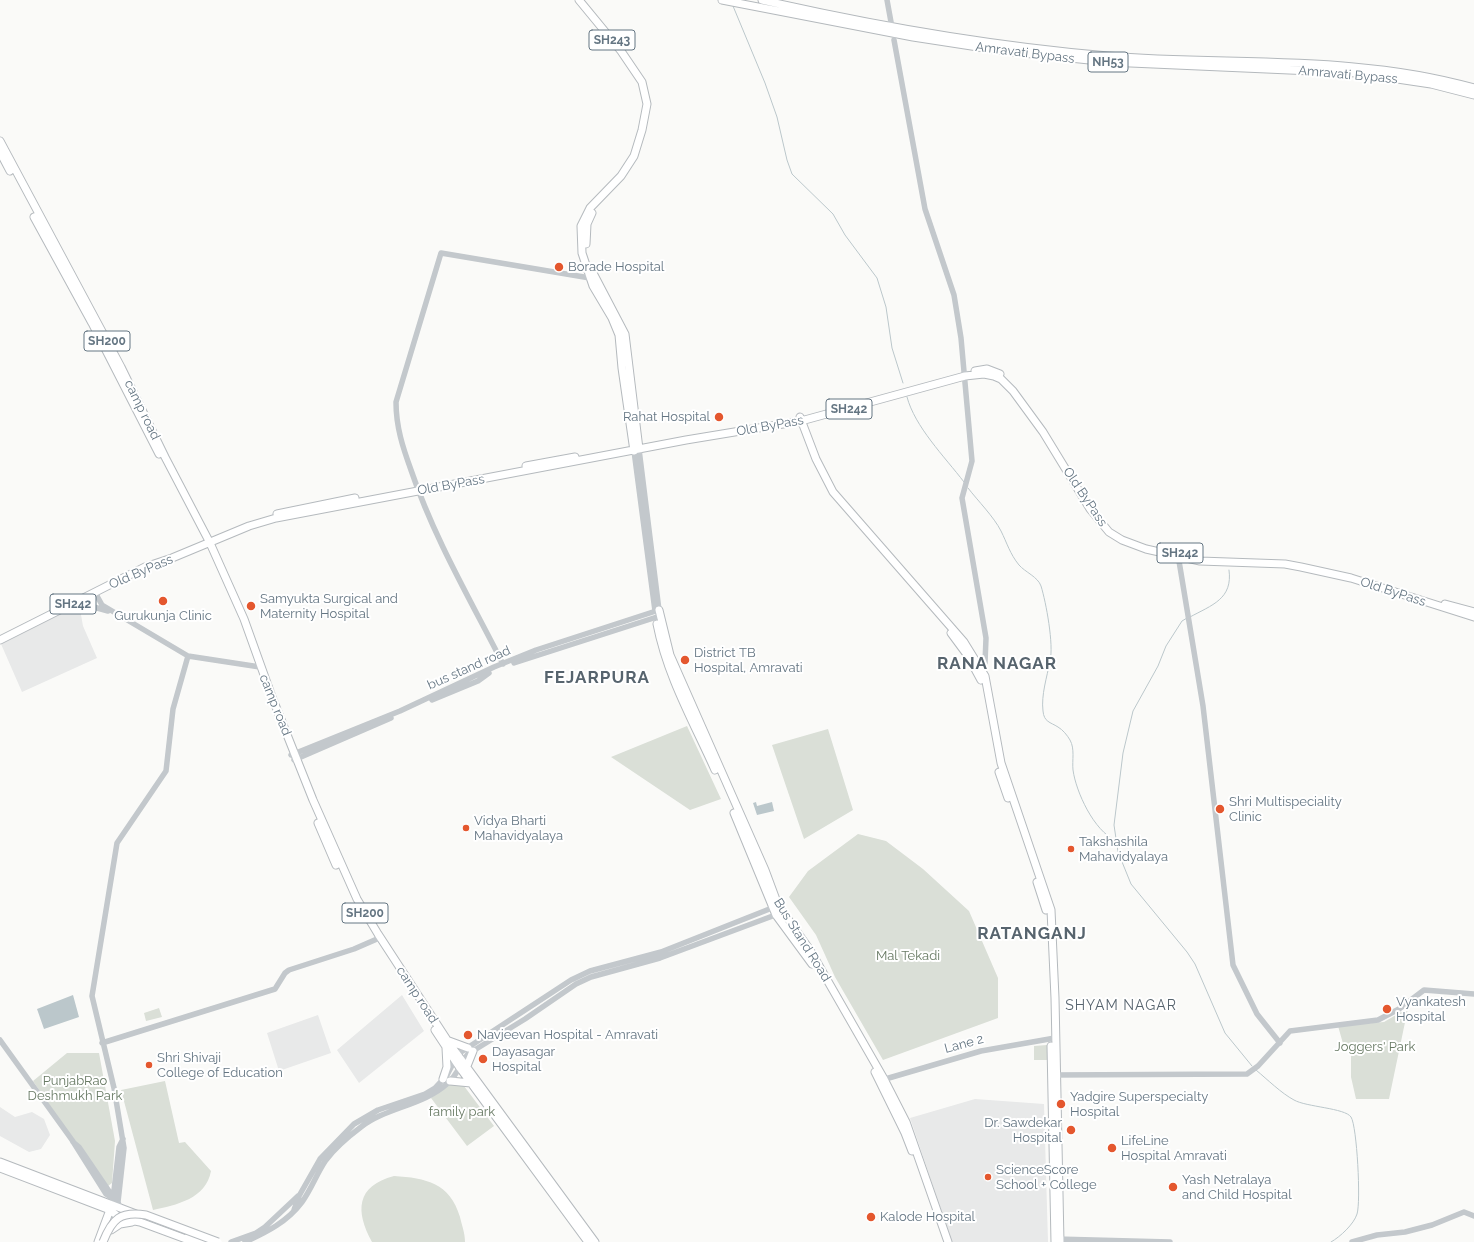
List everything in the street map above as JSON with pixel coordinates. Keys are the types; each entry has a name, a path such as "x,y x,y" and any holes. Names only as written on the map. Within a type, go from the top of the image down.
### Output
{"main road":[{"name":"SH243","path":"579,0 621,51 642,82 647,86 650,93 651,107 641,149 627,174 590,215 587,224 586,240 588,260 592,271 625,334 636,448"},
{"name":"Amravati Bypass","path":"722,0 920,38 1004,51 1116,62 1357,72 1431,84 1474,95"},
{"name":"Amravati Bypass","path":"762,0 912,30 1006,46 1116,56 1319,63 1401,72 1474,88"},
{"name":"SH243","path":"636,448 622,368 619,336 612,318 593,286 590,278 582,253 581,226 590,208 621,176 634,156 646,115 647,104 642,82"},
{"name":"camp road","path":"0,141 121,367 208,541 241,620 333,859 354,900 446,1048 460,1062 595,1242"},
{"name":"camp road","path":"0,152 208,541"},
{"name":"Old ByPass","path":"0,640 145,567 208,541 276,518 417,488 801,419 965,374 994,376 1001,379 1013,390 1043,432 1090,508 1109,532 1122,540 1146,549 1200,561 1285,564 1301,567 1351,578 1474,617"},
{"path":"801,419 829,486 846,508 850,518 949,631 980,672 997,764 1002,783 1046,911 1053,1038 1057,1240"},
{"name":"Old ByPass","path":"1181,556 1217,559 1278,560 1311,564 1474,612"},
{"name":"Bus Stand Road","path":"657,614 661,646 678,688 728,797 775,906 809,959 882,1080 909,1128 948,1242"},
{"name":"camp road","path":"294,757 357,899 378,934 447,1040 470,1082 588,1242"},
{"path":"447,1040 470,1049 460,1062"},
{"path":"446,1048 446,1080 470,1082"},
{"name":"Bus Stand Road","path":"882,1080 905,1133 943,1242"},
{"path":"0,1162 62,1189"},
{"path":"0,1168 62,1189 114,1204 186,1238"},
{"path":"114,1204 120,1218"},
{"path":"98,1242 114,1204"},
{"path":"103,1242 112,1223 127,1214 133,1213 146,1215 218,1242"},
{"path":"120,1218 140,1222 186,1238 208,1242"},
{"path":"107,1242 111,1230 120,1218"},
{"path":"111,1230 128,1222 140,1222"}],"street":[{"path":"887,0 891,22"},
{"path":"894,40 925,209 954,295 965,374 972,461 962,498 986,638 985,663 980,672"},
{"path":"504,664 430,520 417,488 400,438 396,416 396,402 441,253 590,278"},
{"path":"636,448 657,614"},
{"path":"1181,556 1179,561 1203,706 1233,965 1257,1014 1280,1043"},
{"path":"98,590 98,600 102,606 188,656 258,667"},
{"path":"76,602 112,613"},
{"name":"bus stand road","path":"294,757 504,664 591,631 657,614"},
{"name":"bus stand road","path":"294,757 478,681 491,672 657,614"},
{"path":"114,1204 124,1148 114,1088 102,1043 92,996 117,843 166,771 172,709 188,656"},
{"path":"245,1242 268,1232 286,1219 303,1201 326,1161 361,1127 378,1116 428,1097 446,1080 470,1049 580,975 661,952 775,906"},
{"path":"470,1049 525,1019 576,984 591,977 660,958 779,914"},
{"path":"102,1043 275,989 285,973 289,970 354,949 377,939"},
{"path":"1053,1075 1248,1074 1256,1068 1290,1031 1378,1020 1424,990 1474,994"},
{"name":"Lane 2","path":"882,1080 981,1051 1053,1038"},
{"path":"0,1040 72,1140 106,1194 114,1204"},
{"path":"294,1210 298,1196 323,1154 354,1124 378,1110 425,1094 446,1080 460,1062"},
{"path":"231,1242 256,1233 266,1227 298,1196"},
{"path":"1352,1242 1377,1235 1405,1232 1432,1225 1464,1212 1474,1216"},
{"path":"1057,1240 1170,1242"}],"shaded area":[{"path":"80,609 83,626 97,658 22,692 1,644 68,610"},
{"path":"756,802 757,806 772,802 774,811 757,815 753,803"},
{"path":"73,995 79,1017 44,1029 37,1009"},
{"path":"402,995 424,1031 359,1083 337,1050"},
{"path":"318,1015 331,1053 279,1071 267,1033"},
{"name":"ScienceScore School + College","path":"975,1099 1044,1104 1048,1242 952,1242 910,1118"},
{"path":"0,1107 15,1117 32,1112 44,1119 50,1135 41,1149 29,1152 0,1136"}],"green space":[{"path":"687,726 721,799 690,810 611,757"},
{"path":"828,729 853,810 804,839 772,745"},
{"name":"Mal Tekadi","path":"858,834 886,841 923,869 969,911 998,978 998,1018 883,1060 835,977 816,935 789,897 808,871"},
{"path":"159,1008 162,1017 146,1021 144,1013"},
{"name":"Joggers' Park","path":"1408,1008 1389,1099 1356,1099 1351,1077 1351,1046 1344,1047 1338,1026 1384,1022"},
{"path":"1047,1045 1047,1060 1034,1060 1034,1046"},
{"name":"PunjabRao Deshmukh Park","path":"67,1053 99,1053 115,1141 112,1183 108,1186 105,1186 33,1081"},
{"name":"family park","path":"458,1078 494,1126 467,1146 431,1098"},
{"path":"165,1081 179,1143 185,1142 211,1171 208,1181 197,1194 180,1203 153,1210 121,1090"},
{"path":"394,1176 416,1178 435,1184 443,1190 456,1206 460,1217 465,1242 372,1242 363,1220 361,1210 362,1201 372,1186 381,1180"}],"waterway":[{"path":"733,6 765,83 777,117 787,160 792,174 833,214 845,235 877,278 886,307 892,348 903,383"},
{"path":"907,397 916,419 923,430 964,482"},
{"path":"968,488 998,526 1016,561 1022,568 1034,577 1041,586 1047,613 1051,645 1050,661 1043,699 1044,715 1046,720 1062,730 1072,743 1073,770 1082,799 1093,820 1107,835 1115,840"},
{"path":"1190,617 1213,605 1224,594 1228,588 1229,570"},
{"path":"1187,618 1182,621 1166,646 1158,666 1133,711 1123,753 1114,825 1118,852 1131,884 1187,952 1195,964 1225,1033 1252,1066"},
{"path":"1256,1070 1279,1090 1294,1100 1341,1112 1351,1117 1355,1134 1358,1164 1359,1195 1357,1214 1353,1222 1346,1230 1331,1242"}],"place":[{"name":"Borade Hospital","path":"559,267"},
{"name":"Rahat Hospital","path":"719,417"},
{"name":"Gurukunja Clinic","path":"163,601"},
{"name":"Samyukta Surgical and Maternity Hospital","path":"251,606"},
{"name":"District TB Hospital, Amravati","path":"685,660"},
{"name":"Shri Multispeciality Clinic","path":"1220,809"},
{"name":"Vidya Bharti Mahavidyalaya","path":"466,828"},
{"name":"Takshashila Mahavidyalaya","path":"1071,849"},
{"name":"Vyankatesh Hospital","path":"1387,1009"},
{"name":"Navjeevan Hospital - Amravati","path":"468,1035"},
{"name":"Dayasagar Hospital","path":"483,1059"},
{"name":"Shri Shivaji College of Education","path":"149,1065"},
{"name":"Yadgire Superspecialty Hospital","path":"1061,1104"},
{"name":"Dr. Sawdekar Hospital","path":"1071,1130"},
{"name":"LifeLine Hospital Amravati","path":"1112,1148"},
{"name":"ScienceScore School + College","path":"988,1177"},
{"name":"Yash Netralaya and Child Hospital","path":"1173,1187"},
{"name":"Kalode Hospital","path":"871,1217"}],"district":[{"name":"RANA NAGAR","path":"997,664"},
{"name":"FEJARPURA","path":"597,678"},
{"name":"RATANGANJ","path":"1032,934"},
{"name":"SHYAM NAGAR","path":"1121,1006"}]}
